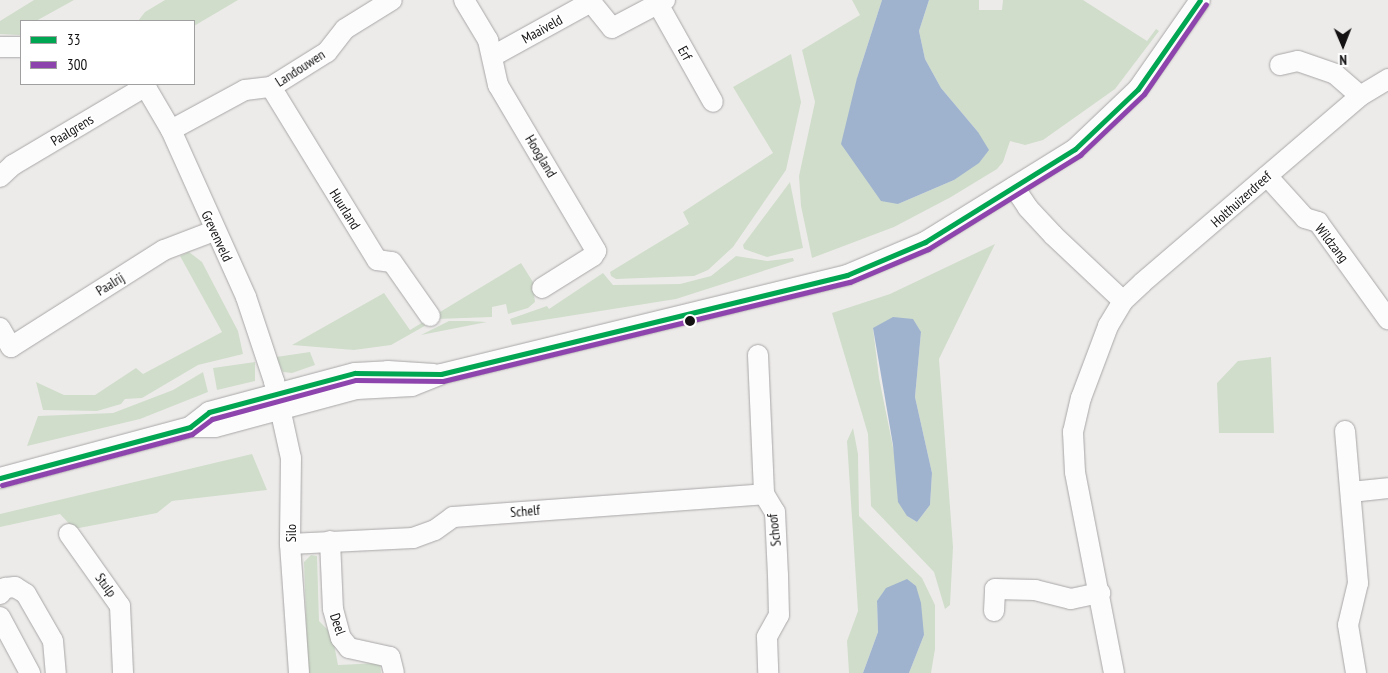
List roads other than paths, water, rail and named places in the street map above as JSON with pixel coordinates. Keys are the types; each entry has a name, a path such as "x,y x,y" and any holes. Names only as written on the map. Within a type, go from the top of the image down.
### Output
{"street":[{"name":"Landouwen","path":"170,130 245,90 271,87 327,52 344,29 392,0"},
{"name":"Hoogland","path":"464,0 493,56 498,85 596,251 594,256 542,288"},
{"path":"0,478 190,427 209,412 279,401 355,373 388,370 442,374 847,275 925,242 1075,149 1105,123 1138,89 1200,0"},
{"name":"Maaiveld","path":"493,56 591,1 612,28 661,2"},
{"name":"Erf","path":"661,2 714,102"},
{"path":"0,47 20,47"},
{"path":"1280,65 1298,61 1335,74 1360,96"},
{"name":"Holthuizerdreef","path":"1114,673 1075,472 1073,432 1081,398 1105,335 1122,301 1360,96 1388,79"},
{"name":"Grevenveld","path":"145,85 170,130 214,231 246,297 279,401"},
{"name":"Paalgrens","path":"0,177 13,165 145,85"},
{"name":"Huurland","path":"271,87 377,260 392,262 430,316"},
{"name":"Wildzang","path":"1267,176 1305,218 1318,222 1388,320"},
{"path":"1014,188 1053,235 1122,301"},
{"name":"Paalrij","path":"0,328 11,346 164,250 214,231"},
{"name":"Schoof","path":"758,355 764,494 774,512 779,615 767,637 768,673"},
{"name":"Silo","path":"279,401 292,458 290,544 299,673"},
{"path":"1345,431 1358,583 1348,625 1356,673"},
{"path":"1351,492 1388,488"},
{"name":"Schelf","path":"290,544 413,538 435,530 453,517 764,494"},
{"name":"Stulp","path":"69,534 120,606 123,673"},
{"name":"Deel","path":"330,541 332,609 341,638 349,648 390,657 394,673"},
{"path":"0,594 5,588 15,587 26,594 53,641 56,673"},
{"path":"994,611 995,589 1035,590 1071,600 1100,593"},
{"path":"0,617 30,673"}],"water":[{"path":"882,0 929,0 919,31 925,59 941,88 978,132 989,150 979,163 954,180 898,204 881,201 841,144 857,78"},
{"path":"893,317 913,319 921,332 915,397 932,473 930,505 917,522 907,516 898,502 893,445 873,328"},
{"path":"907,579 916,586 921,603 924,635 909,673 863,673 878,632 877,601 886,588"}]}
